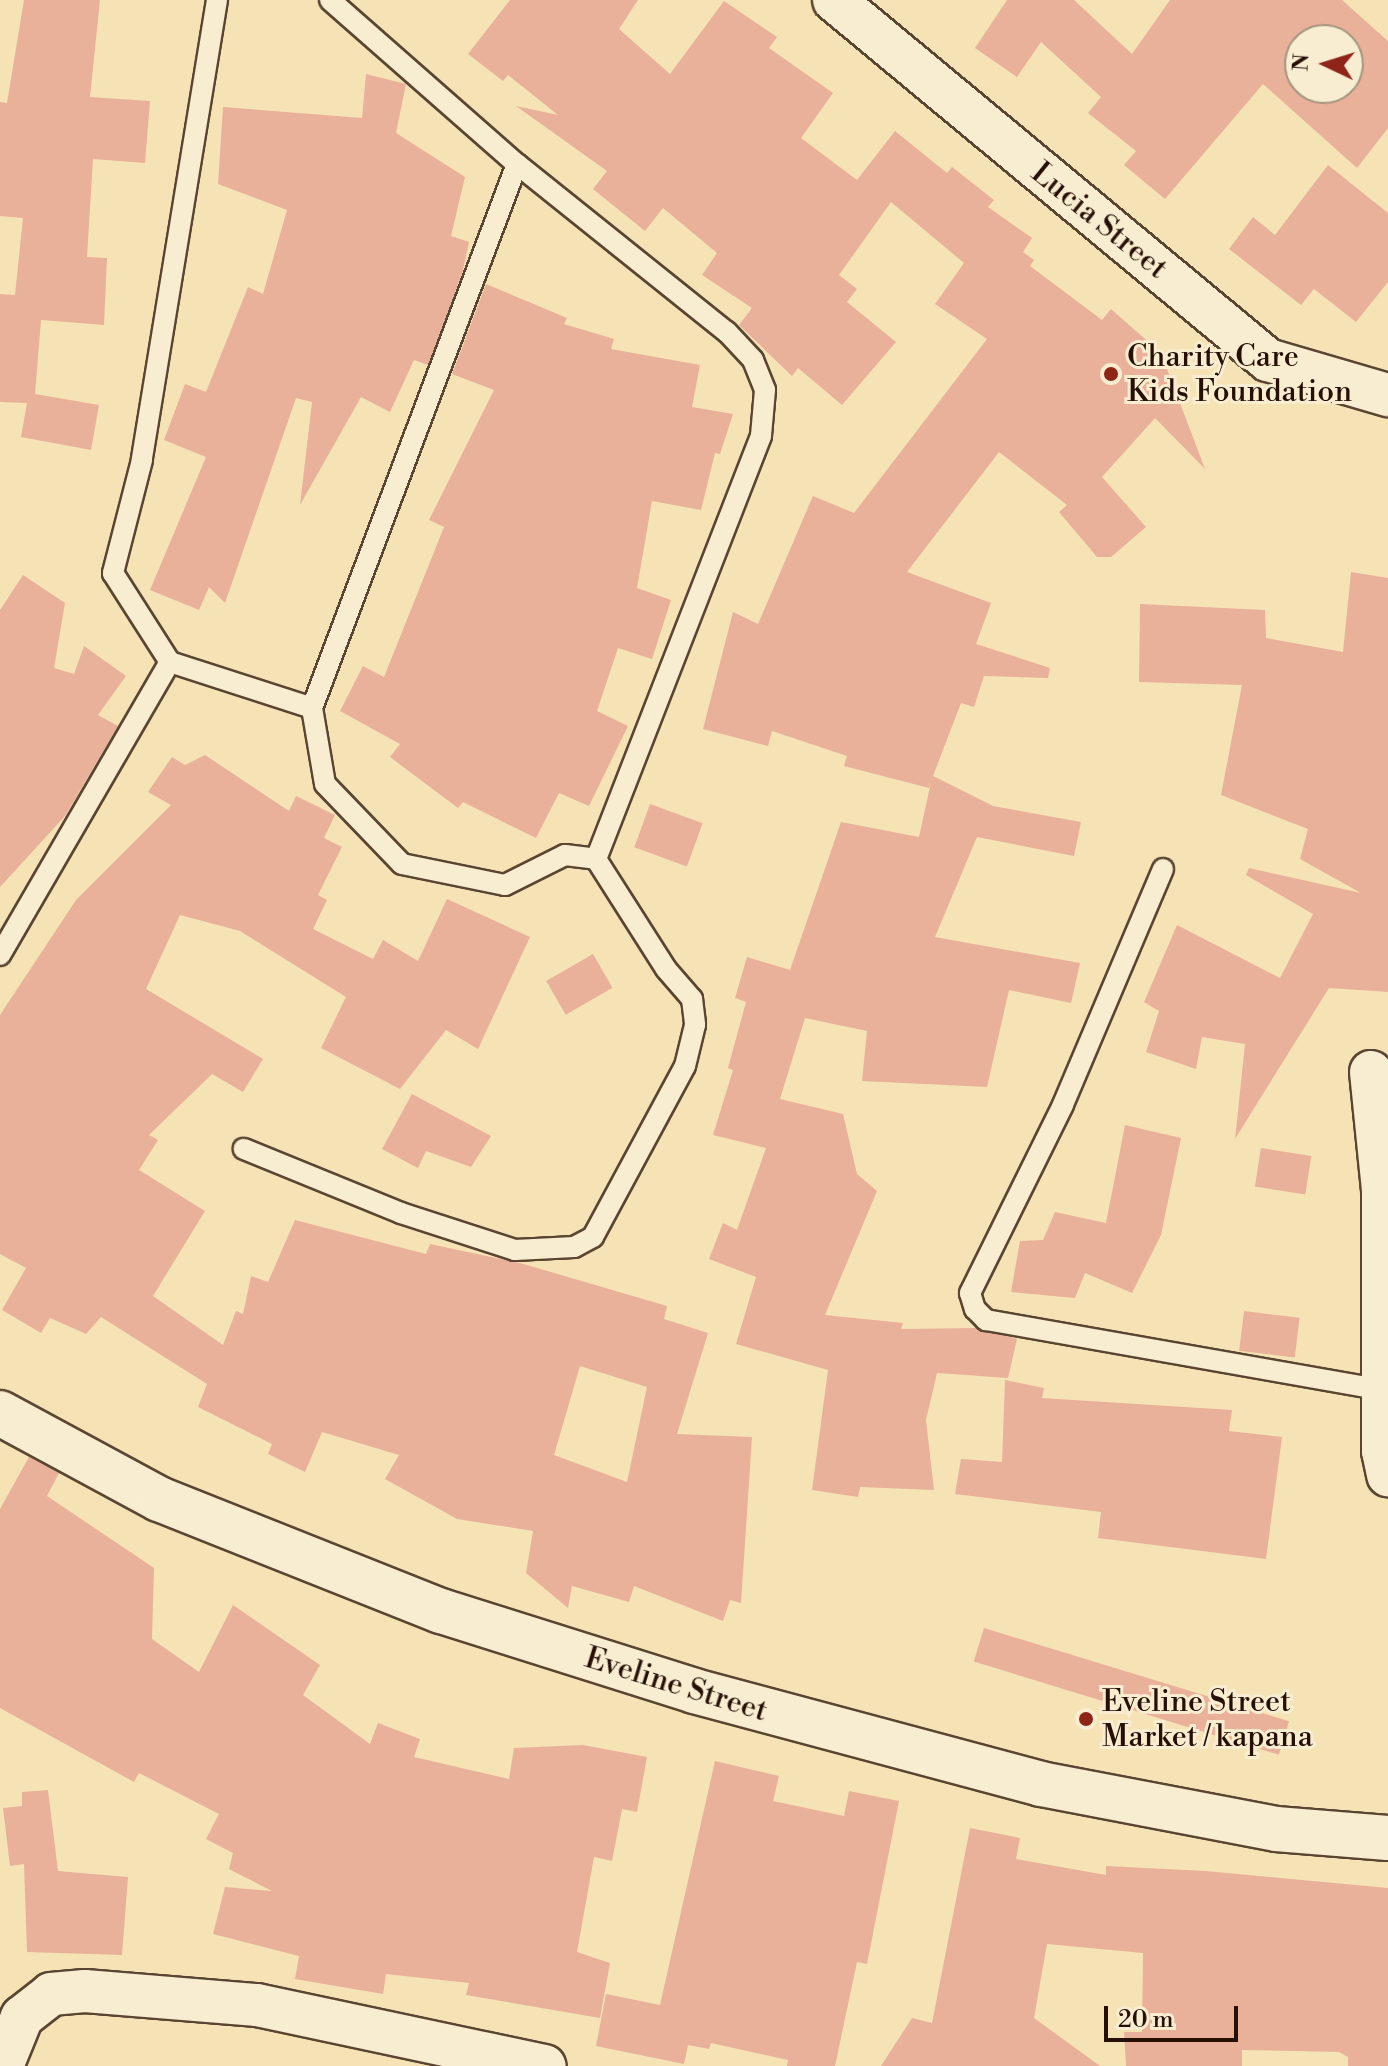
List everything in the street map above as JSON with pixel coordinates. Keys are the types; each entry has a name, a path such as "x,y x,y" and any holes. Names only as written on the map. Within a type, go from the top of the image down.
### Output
{"street":[{"name":"Lucia Street","path":"834,0 1268,360 1388,395"},
{"path":"1371,1072 1383,1191 1384,1390 1388,1475"},
{"name":"Eveline Street","path":"0,1413 159,1499 441,1611 651,1678 1041,1784 1276,1829 1388,1838"},
{"path":"2,2066 22,2017 51,1994 85,1991 257,2005 545,2066"}],"lane":[{"path":"217,0 142,460 113,573 170,662 312,708"},
{"path":"330,0 517,164 727,332 753,360 765,390 761,436 596,859"},
{"path":"517,164 312,708 325,784 402,864 505,885 565,855 596,859"},
{"path":"0,955 170,662"},
{"path":"244,1149 401,1213 515,1250 574,1247 593,1237 685,1066 695,1025 692,999 666,969 596,859"},
{"path":"1163,869 1063,1105 970,1293 975,1309 986,1320 1384,1390"}],"building":[{"path":"24,0 100,0 90,97 150,101 145,163 93,159 87,257 107,258 104,325 41,320 35,394 99,405 91,450 21,437 27,403 0,402 0,294 15,295 23,218 0,216 0,102 7,103"},
{"path":"510,0 638,0 619,29 670,74 724,1 777,37 769,48 833,93 801,138 857,180 895,131 947,173 952,167 994,200 988,207 1032,238 1023,252 1034,260 1030,266 1102,320 1111,309 1161,353 1205,469 1155,418 1102,477 1146,527 1111,557 1097,557 1059,512 1067,505 999,452 907,572 991,603 976,644 1050,668 1048,678 984,676 974,707 961,703 933,776 993,806 1081,822 1074,856 977,837 935,937 1080,963 1071,1003 1009,990 987,1087 862,1081 867,1031 805,1018 780,1099 843,1114 857,1174 877,1191 825,1315 903,1323 901,1329 976,1328 1017,1339 1008,1378 937,1373 926,1420 934,1490 860,1487 858,1497 812,1490 828,1370 736,1344 756,1277 709,1259 723,1223 737,1230 766,1148 713,1135 733,1070 728,1068 746,1002 735,998 747,957 790,970 841,822 919,837 931,782 929,788 844,766 847,756 772,731 768,746 703,729 733,612 758,624 813,496 854,513 987,339 935,304 964,263 891,202 839,275 857,289 847,302 896,342 842,405 798,368 792,376 739,325 752,308 702,275 717,253 663,208 645,231 593,189 607,171 516,106 558,115 508,75 503,81 468,54"},
{"path":"1007,0 1074,0 1132,54 1170,0 1342,0 1388,41 1388,128 1357,168 1285,104 1364,104 1364,24 1284,24 1284,103 1263,84 1165,199 1124,165 1136,151 1088,113 1101,97 1041,42 1017,77 975,48"},
{"path":"366,74 406,84 396,133 465,177 451,236 469,242 462,274 428,365 414,360 390,412 361,397 300,505 312,402 296,398 225,603 209,587 199,610 150,590 206,457 164,440 185,384 206,392 248,287 263,294 287,210 218,184 223,107 362,118"},
{"path":"1328,165 1388,213 1388,282 1356,322 1314,289 1301,305 1229,249 1253,217 1275,235"},
{"path":"486,284 567,318 564,324 614,339 611,349 700,365 692,407 733,414 720,454 715,453 701,510 652,501 637,588 671,600 652,659 618,648 597,711 628,726 589,806 559,793 536,838 463,802 458,808 390,757 400,744 340,711 363,666 384,677 444,527 429,520 494,390 452,374"},
{"path":"1351,572 1388,578 1388,992 1329,988 1235,1139 1245,1044 1202,1037 1196,1069 1146,1052 1159,1011 1144,1002 1177,925 1280,978 1313,914 1246,875 1249,868 1361,893 1300,859 1308,829 1221,795 1242,685 1139,682 1140,604 1265,610 1266,638 1343,652"},
{"path":"23,575 65,603 54,668 74,674 84,646 126,676 98,715 118,726 65,816 0,887 0,610"},
{"path":"205,755 289,811 296,796 335,815 324,838 342,847 318,895 327,900 313,929 373,959 383,940 418,961 447,899 530,937 478,1049 446,1030 400,1089 321,1048 346,997 240,931 180,915 146,989 263,1059 243,1092 212,1074 149,1135 158,1140 139,1170 205,1211 153,1296 223,1345 236,1311 243,1314 251,1276 268,1282 295,1220 426,1254 430,1244 520,1263 667,1306 664,1319 708,1333 677,1434 752,1437 741,1603 730,1600 723,1621 634,1586 629,1602 572,1586 568,1608 526,1573 533,1531 457,1519 385,1479 399,1455 322,1432 305,1472 268,1454 272,1444 198,1407 207,1384 101,1317 86,1334 50,1318 41,1333 2,1310 26,1268 0,1254 0,1015 76,900 171,805 148,792 172,757 185,765","holes":["580,1366 647,1387 627,1482 554,1455"]},
{"path":"650,804 703,823 687,866 634,847"},
{"path":"593,954 612,988 566,1015 546,981"},
{"path":"412,1094 491,1136 471,1167 426,1151 418,1168 382,1149"},
{"path":"1125,1125 1181,1138 1161,1235 1132,1293 1085,1273 1075,1298 1011,1292 1020,1241 1043,1240 1055,1212 1106,1223"},
{"path":"1261,1148 1311,1156 1305,1194 1255,1187"},
{"path":"1244,1311 1300,1318 1295,1358 1239,1351"},
{"path":"1005,1380 1044,1388 1042,1398 1232,1410 1229,1431 1282,1437 1266,1559 1098,1538 1101,1512 955,1494 961,1459 1002,1462"},
{"path":"29,1457 59,1473 47,1496 154,1568 152,1639 199,1672 233,1605 320,1665 303,1695 370,1744 378,1723 420,1739 414,1757 509,1779 514,1748 583,1745 647,1757 637,1812 622,1809 612,1861 594,1857 577,1952 610,1963 600,2018 466,1995 469,1983 386,1974 383,1994 295,1979 299,1956 213,1934 225,1887 272,1891 229,1869 233,1853 206,1839 219,1814 139,1773 134,1782 0,1708 0,1509"},
{"path":"984,1628 1289,1721 1279,1755 974,1661"},
{"path":"715,1761 779,1776 773,1801 844,1816 849,1791 899,1801 867,1964 857,1962 835,2066 787,2066 788,2060 711,2043 709,2049 688,2045 684,2064 596,2046 606,1994 660,2005"},
{"path":"48,1790 58,1871 128,1877 122,1955 27,1952 24,1864 10,1866 3,1808 22,1806 22,1792"},
{"path":"970,1828 1020,1838 1016,1859 1106,1875 1106,1866 1206,1871 1388,1888 1388,2066 1348,2066 1348,2057 1339,2052 1242,2050 1242,2066 1126,2066 1124,2032 1142,2032 1143,1953 1047,1944 1034,2018 1100,2066 881,2066 912,2018 932,2023"}],"place":[{"name":"Charity Care Kids Foundation","path":"1111,374"},
{"name":"Eveline Street Market / kapana","path":"1086,1719"}]}
